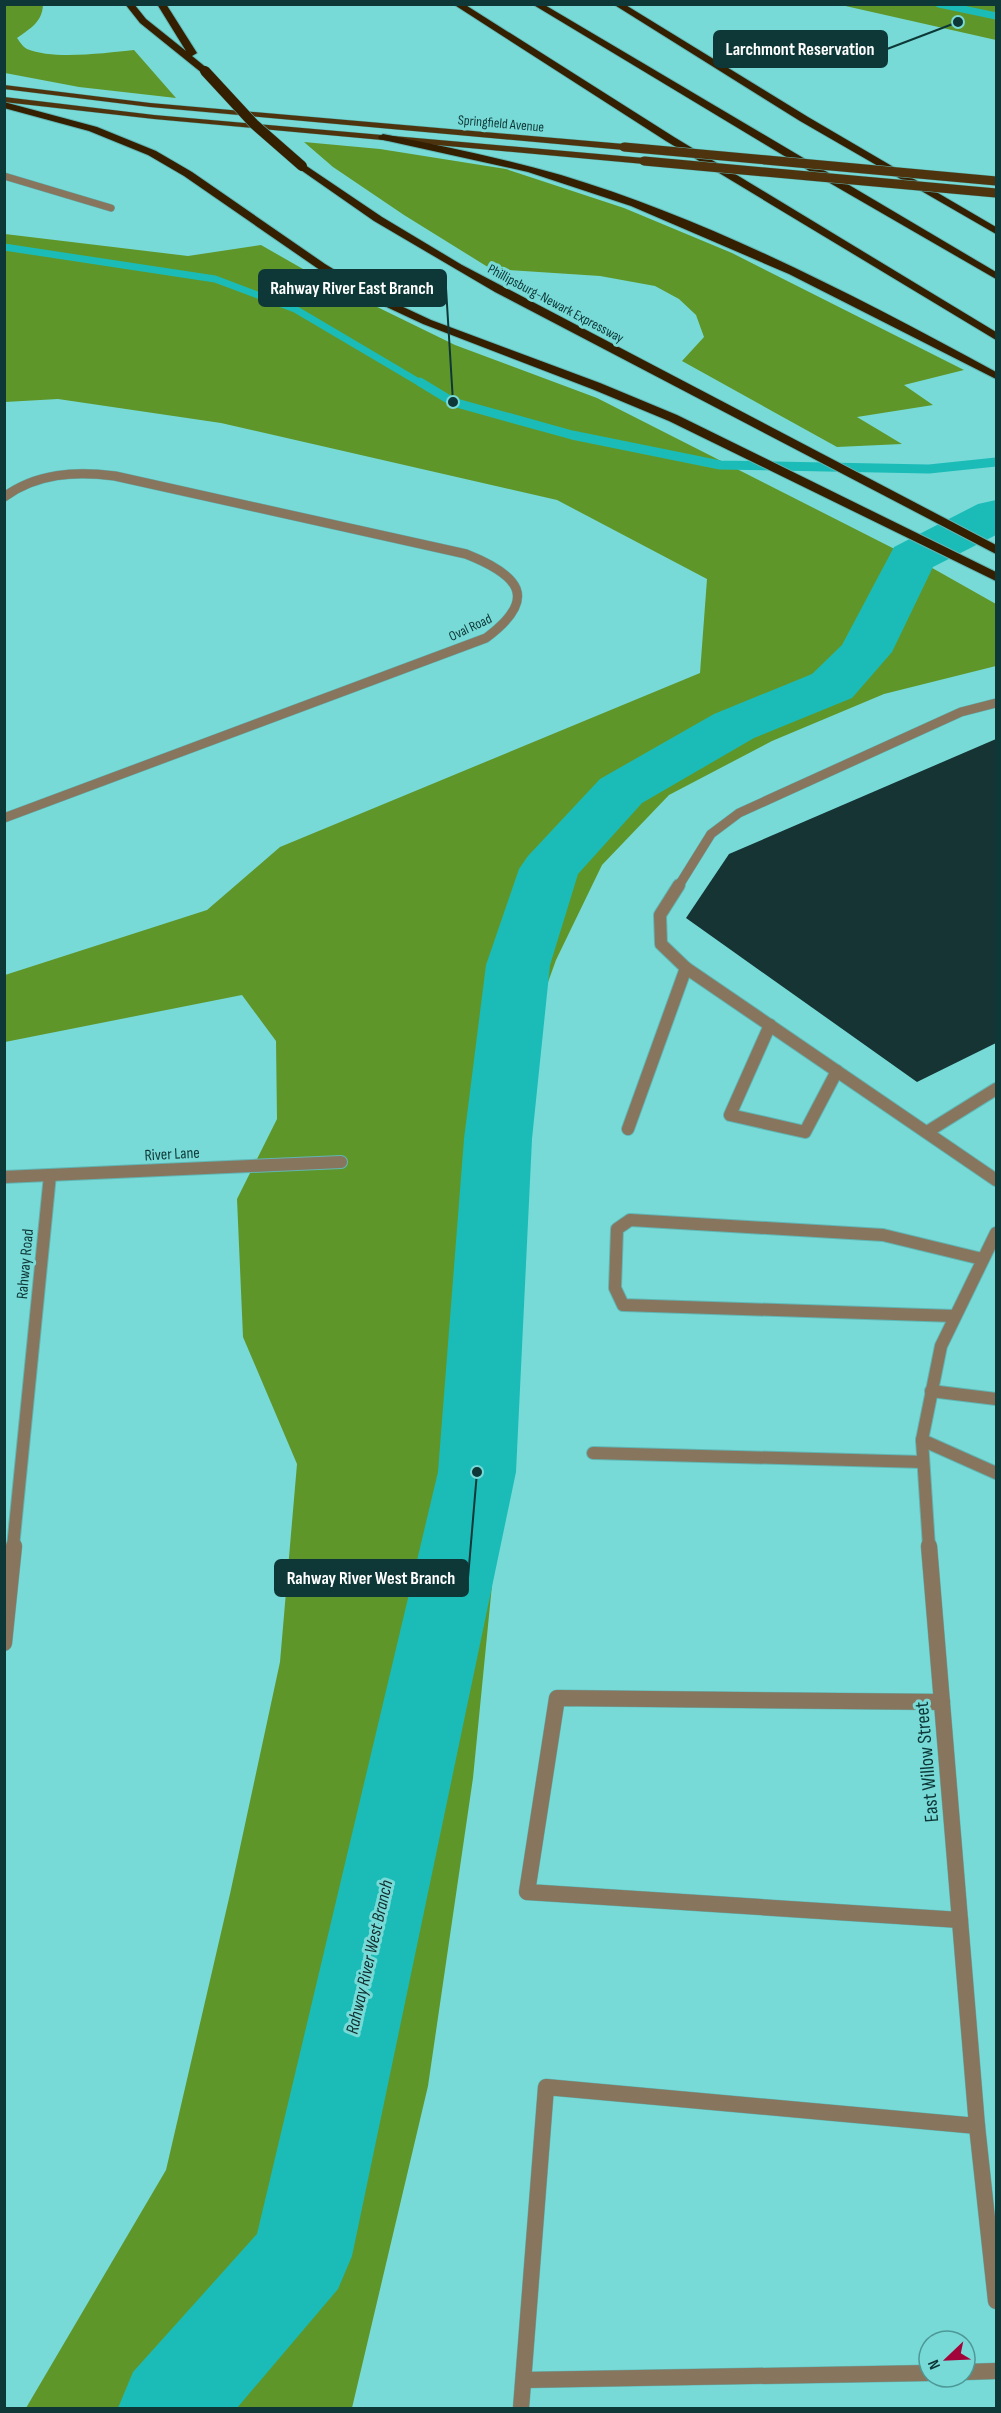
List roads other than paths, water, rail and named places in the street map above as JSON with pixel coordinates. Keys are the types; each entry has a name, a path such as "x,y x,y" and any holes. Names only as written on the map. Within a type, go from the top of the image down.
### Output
{"highway":[{"path":"129,4 142,21 205,71"},
{"name":"Phillipsburg-Newark Expressway","path":"161,4 205,71 254,124 302,166 386,224 468,272 996,550"},
{"path":"458,4 661,133 996,337"},
{"path":"536,4 996,276"},
{"path":"556,4 618,51"},
{"path":"617,4 804,119 996,231"},
{"path":"4,105 93,129 152,153 188,174 321,266 367,294 427,322 639,404 732,447 996,577"},
{"path":"383,137 526,169 641,207 760,257 996,376"}],"main road":[{"name":"Springfield Avenue","path":"6,87 150,105 996,181"},
{"name":"Springfield Avenue","path":"4,99 125,114 996,193"}],"street":[{"path":"4,176 111,208"},
{"name":"Oval Road","path":"4,497 12,490 30,482 52,476 76,473 115,476 466,554 499,568 514,584 518,595 517,606 512,618 486,638 4,818"},
{"path":"996,703 961,712 739,813 711,834 660,915 661,944 686,968 996,1180"},
{"path":"628,1129 686,968"},
{"path":"770,1025 730,1115 805,1132 837,1071"},
{"path":"927,1132 996,1089"},
{"name":"River Lane","path":"4,1177 341,1162"},
{"name":"Rahway Road","path":"4,1643 50,1175"},
{"path":"954,1316 623,1305 615,1288 617,1229 630,1220 883,1235 982,1259"},
{"name":"East Willow Street","path":"996,1233 941,1346 922,1440 977,2126 996,2301"},
{"path":"932,1391 996,1399"},
{"path":"922,1440 996,1473"},
{"path":"593,1453 923,1462"},
{"path":"942,1702 557,1698 527,1892 960,1920"},
{"path":"521,2409 546,2087 977,2126"},
{"path":"977,2372 996,2371"},
{"path":"524,2380 917,2373"}],"waterway":[{"path":"939,4 996,16"},
{"path":"4,247 215,279 295,309 422,384"},
{"path":"420,382 453,402 572,435 720,465 929,469 996,462"},
{"name":"Rahway River West Branch","path":"170,2408 302,2256 477,1472 498,1139 518,965 549,869 621,791 734,726 832,686 865,652 912,558 996,515"}],"place":[{"name":"Larchmont Reservation","path":"958,22"},
{"name":"Rahway River East Branch","path":"453,402"},
{"name":"Rahway River West Branch","path":"477,1472"}]}
